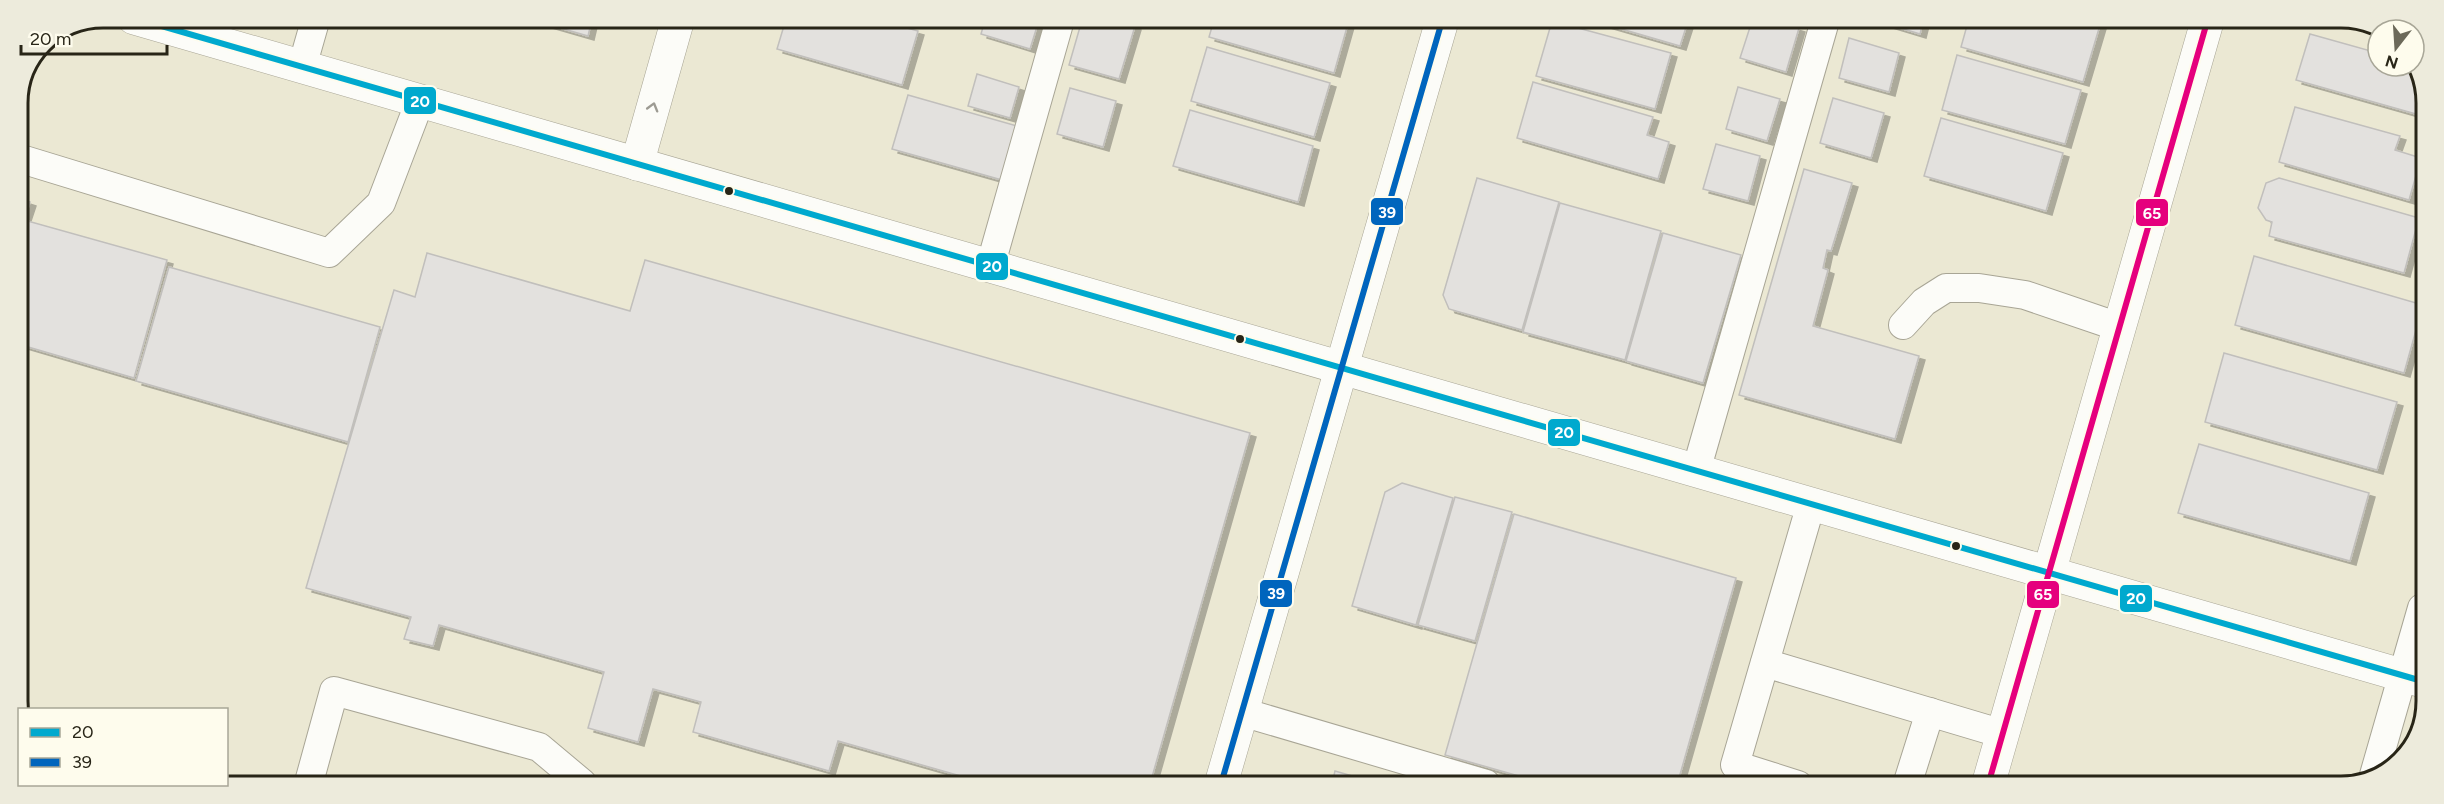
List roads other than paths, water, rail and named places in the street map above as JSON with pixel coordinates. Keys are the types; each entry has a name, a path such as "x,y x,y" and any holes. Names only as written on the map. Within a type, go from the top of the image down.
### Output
{"main road":[{"path":"172,29 2412,678"},
{"path":"637,164 675,29"},
{"path":"1223,776 1440,29"},
{"path":"1991,776 2205,29"}],"lane":[{"path":"302,67 313,29"},
{"path":"990,267 1057,29"},
{"path":"1696,471 1823,29"},
{"path":"29,162 329,254 381,203 420,101"},
{"path":"1903,326 1924,302 1946,288 1979,288 2025,295 2119,327"},
{"path":"1770,776 1735,765 1811,504"},
{"path":"2378,765 2412,678 2416,651"},
{"path":"1765,663 2003,734"},
{"path":"311,776 334,691 539,747 574,776"},
{"path":"1242,712 1459,776"},
{"path":"1909,776 1930,712"}]}
